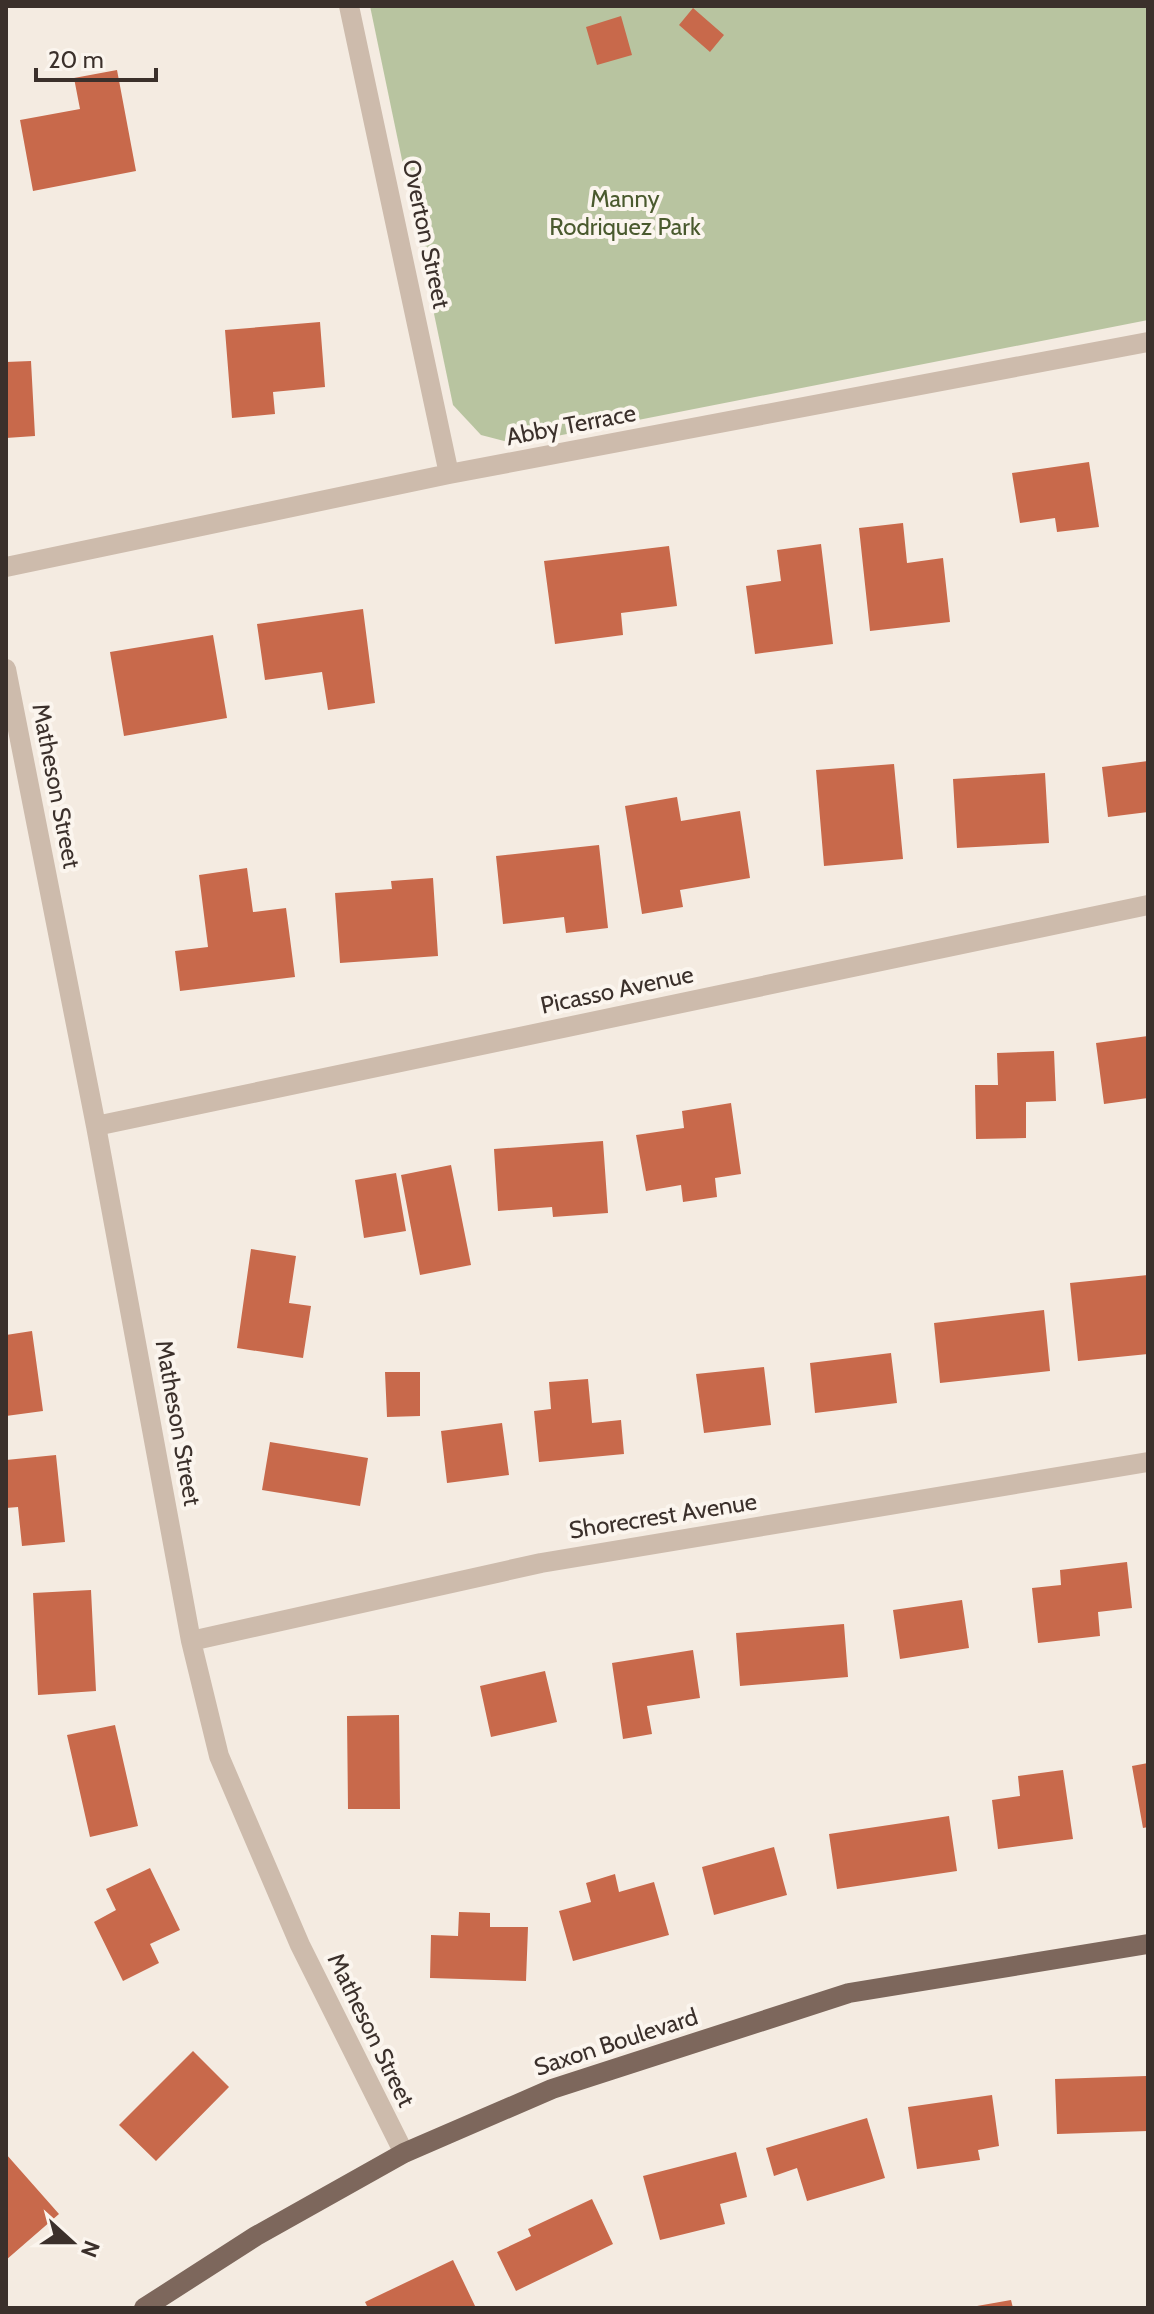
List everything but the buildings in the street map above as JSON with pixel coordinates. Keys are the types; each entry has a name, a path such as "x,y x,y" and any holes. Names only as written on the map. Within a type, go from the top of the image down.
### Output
{"main road":[{"name":"Saxon Boulevard","path":"144,2308 256,2236 404,2153 552,2089 849,1993 1148,1944"}],"street":[{"name":"Overton Street","path":"349,6 449,474"},
{"name":"Abby Terrace","path":"6,567 449,474 1148,342"},
{"name":"Matheson Street","path":"6,669 96,1126 191,1641 219,1756 300,1945 404,2153"},
{"name":"Picasso Avenue","path":"96,1126 1148,905"},
{"name":"Shorecrest Avenue","path":"191,1641 541,1563 1148,1462"}],"green space":[{"name":"Manny Rodriquez Park","path":"370,6 1148,6 1148,320 516,444 481,435 453,405"}]}
